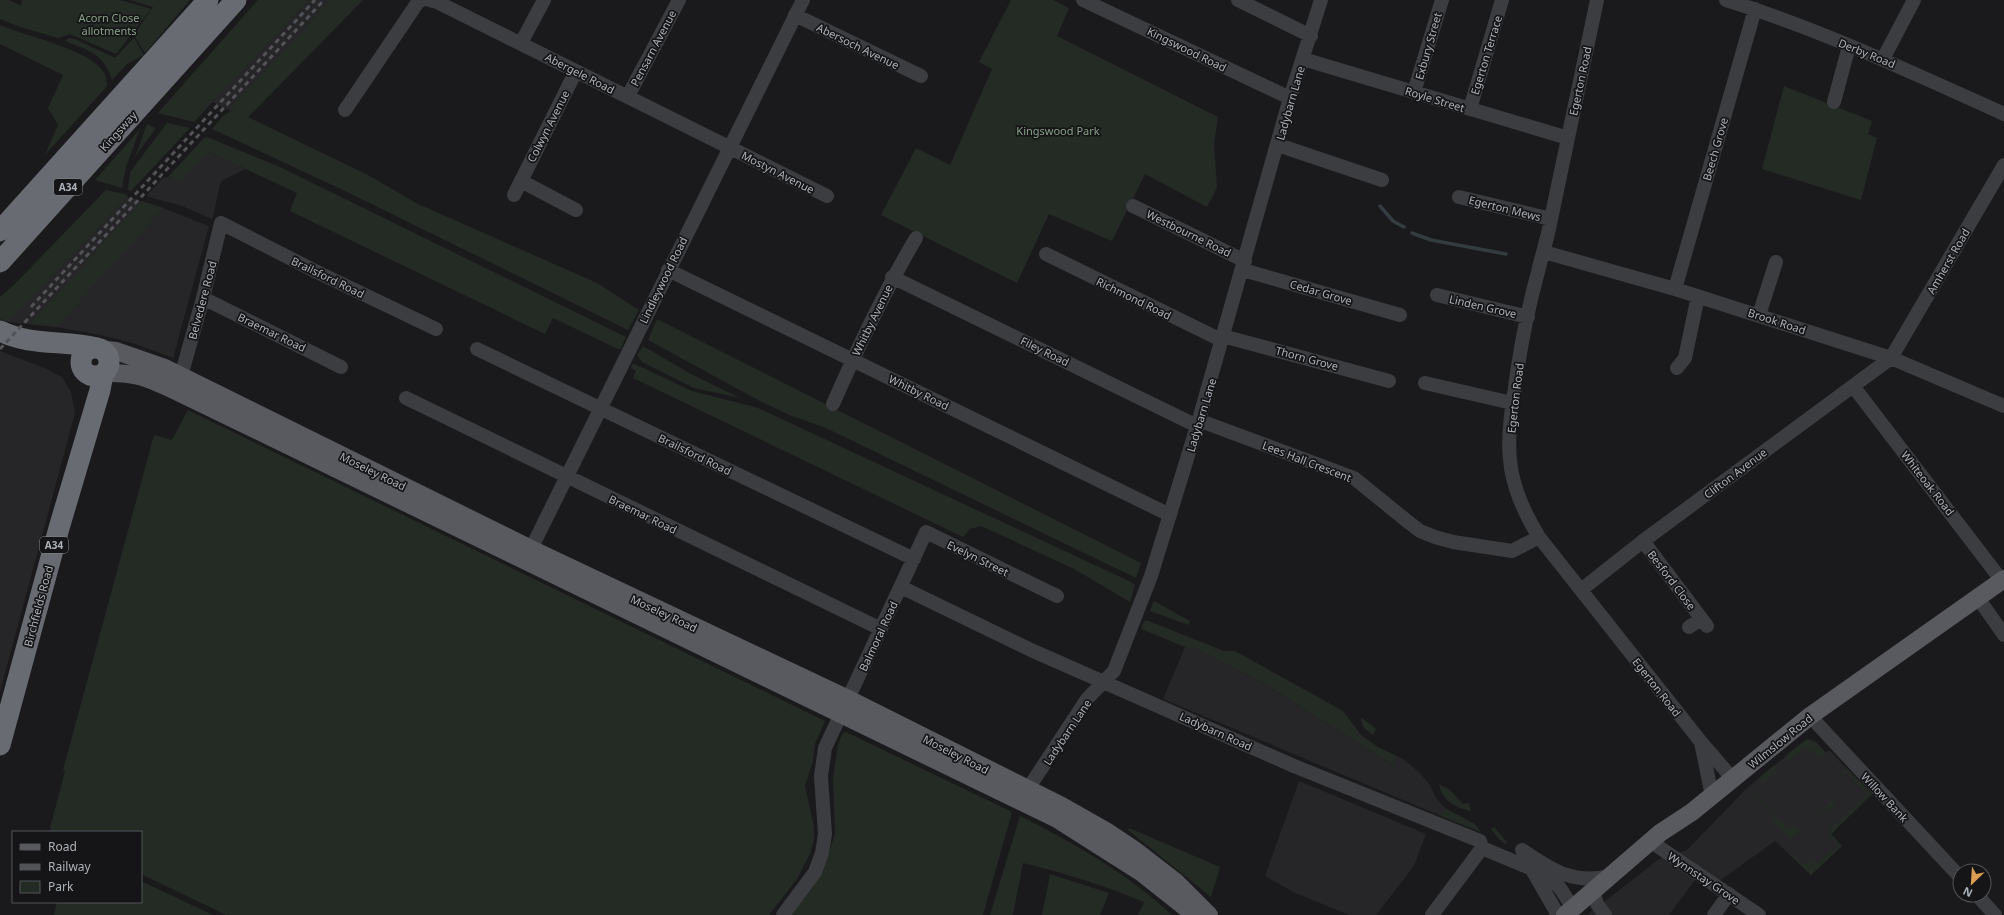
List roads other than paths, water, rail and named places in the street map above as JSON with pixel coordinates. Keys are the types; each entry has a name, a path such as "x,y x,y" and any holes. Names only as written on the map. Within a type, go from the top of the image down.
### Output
{"highway":[{"name":"Kingsway","path":"0,231 208,0"},
{"name":"Kingsway","path":"0,262 236,0"},
{"name":"Moseley Road","path":"13,338 68,343 97,349"},
{"name":"Moseley Road","path":"13,338 94,372"},
{"name":"A34","path":"94,372 81,364 82,356 87,351 97,349"},
{"name":"Birchfields Road","path":"0,745 90,422 94,372"}],"main road":[{"name":"Moseley Road","path":"97,349 128,354 181,376 528,555"},
{"name":"Moseley Road","path":"94,372 130,373 168,388 528,555 845,706 1023,796 1093,823 1136,851 1180,885 1209,915"},
{"name":"Wilmslow Road","path":"1565,913 1593,891 1607,877 1650,841 1692,812 1810,716 2003,580"},
{"name":"Moseley Road","path":"1023,796 1142,873 1194,915"}],"street":[{"path":"345,110 418,2 422,0"},
{"name":"Abergele Road","path":"430,0 521,43 729,147"},
{"path":"521,43 544,0"},
{"name":"Pensarn Avenue","path":"628,96 679,0"},
{"name":"Lindleywood Road","path":"528,555 648,309 802,0"},
{"name":"Kingswood Road","path":"1083,0 1290,98"},
{"path":"1238,0 1259,5 1311,36"},
{"name":"Ladybarn Lane","path":"1023,796 1055,750 1087,699 1114,671 1151,576 1224,337 1290,98 1311,36 1321,0"},
{"name":"Exbury Street","path":"1414,92 1442,0"},
{"name":"Egerton Terrace","path":"1470,109 1502,0"},
{"name":"Egerton Road","path":"1597,0 1544,252 1528,317 1512,403 1509,451 1510,467 1523,508 1539,538 1701,742 1733,778"},
{"name":"Derby Road","path":"1726,0 1755,9 1883,59 2004,114"},
{"path":"1883,59 1914,0"},
{"name":"Beech Grove","path":"1675,289 1755,9"},
{"name":"Abersoch Avenue","path":"795,15 921,76"},
{"path":"1834,102 1849,46"},
{"name":"Royle Street","path":"1303,59 1568,138"},
{"name":"Colwyn Avenue","path":"514,195 576,71"},
{"path":"1278,145 1382,180"},
{"name":"Mostyn Avenue","path":"729,147 827,196"},
{"name":"Amherst Road","path":"1891,358 2004,165"},
{"path":"521,181 576,210"},
{"name":"Egerton Mews","path":"1459,197 1551,219"},
{"name":"Westbourne Road","path":"1133,206 1244,265"},
{"name":"Belvedere Road","path":"181,376 222,223"},
{"name":"Brailsford Road","path":"222,223 317,272 436,329"},
{"name":"Whitby Avenue","path":"833,404 852,360 892,277 916,238"},
{"name":"Brook Road","path":"1544,252 1698,296 1891,358 2004,406"},
{"name":"Richmond Road","path":"1046,254 1215,337 1224,337"},
{"path":"1759,315 1776,262"},
{"name":"Cedar Grove","path":"1244,265 1400,315"},
{"name":"Whitby Road","path":"668,270 1170,515"},
{"name":"Filey Road","path":"892,277 1145,401 1190,422 1198,423"},
{"name":"Linden Grove","path":"1437,295 1528,317"},
{"path":"1677,368 1685,358 1698,296"},
{"name":"Braemar Road","path":"203,298 342,367"},
{"name":"Thorn Grove","path":"1224,337 1389,381"},
{"name":"Brailsford Road","path":"477,349 914,559"},
{"name":"Clifton Avenue","path":"1581,590 1643,542 1891,358"},
{"path":"1425,383 1512,403"},
{"name":"Whiteoak Road","path":"1852,386 2003,580"},
{"name":"Braemar Road","path":"406,398 881,629"},
{"name":"Lees Hall Crescent","path":"1198,423 1206,423 1354,478 1420,531 1435,537 1453,542 1512,551 1539,538"},
{"name":"Evelyn Street","path":"914,559 926,532 1057,596"},
{"name":"Besford Close","path":"1643,542 1704,622 1689,627"},
{"name":"Balmoral Road","path":"783,915 815,872 822,853 825,834 822,767 825,748 914,559"},
{"name":"Ladybarn Road","path":"901,587 1031,650 1294,766 1480,840 1482,848 1530,868"},
{"path":"1978,598 2004,635"},
{"name":"Willow Bank","path":"1810,716 1952,868"},
{"name":"Egerton Road","path":"1701,742 1712,796"},
{"name":"Wynnstay Grove","path":"1650,841 1758,915"},
{"path":"1432,915 1482,848"},
{"path":"1522,850 1568,877 1588,880 1607,877"},
{"path":"1522,850 1530,868 1565,913"},
{"path":"1522,850 1560,888 1565,913"},
{"path":"1593,891 1597,904 1605,915"},
{"path":"1714,915 1729,894"},
{"path":"1984,903 1995,915"}],"waterway":[{"path":"1380,206 1393,221 1404,227"},
{"path":"1412,233 1431,240 1506,254"}],"railway":[{"path":"31,307 315,0"},
{"path":"0,349 324,0"}],"park label":[{"name":"Acorn Close allotments","path":"109,23"},
{"name":"Kingswood Park","path":"1058,130"}]}
